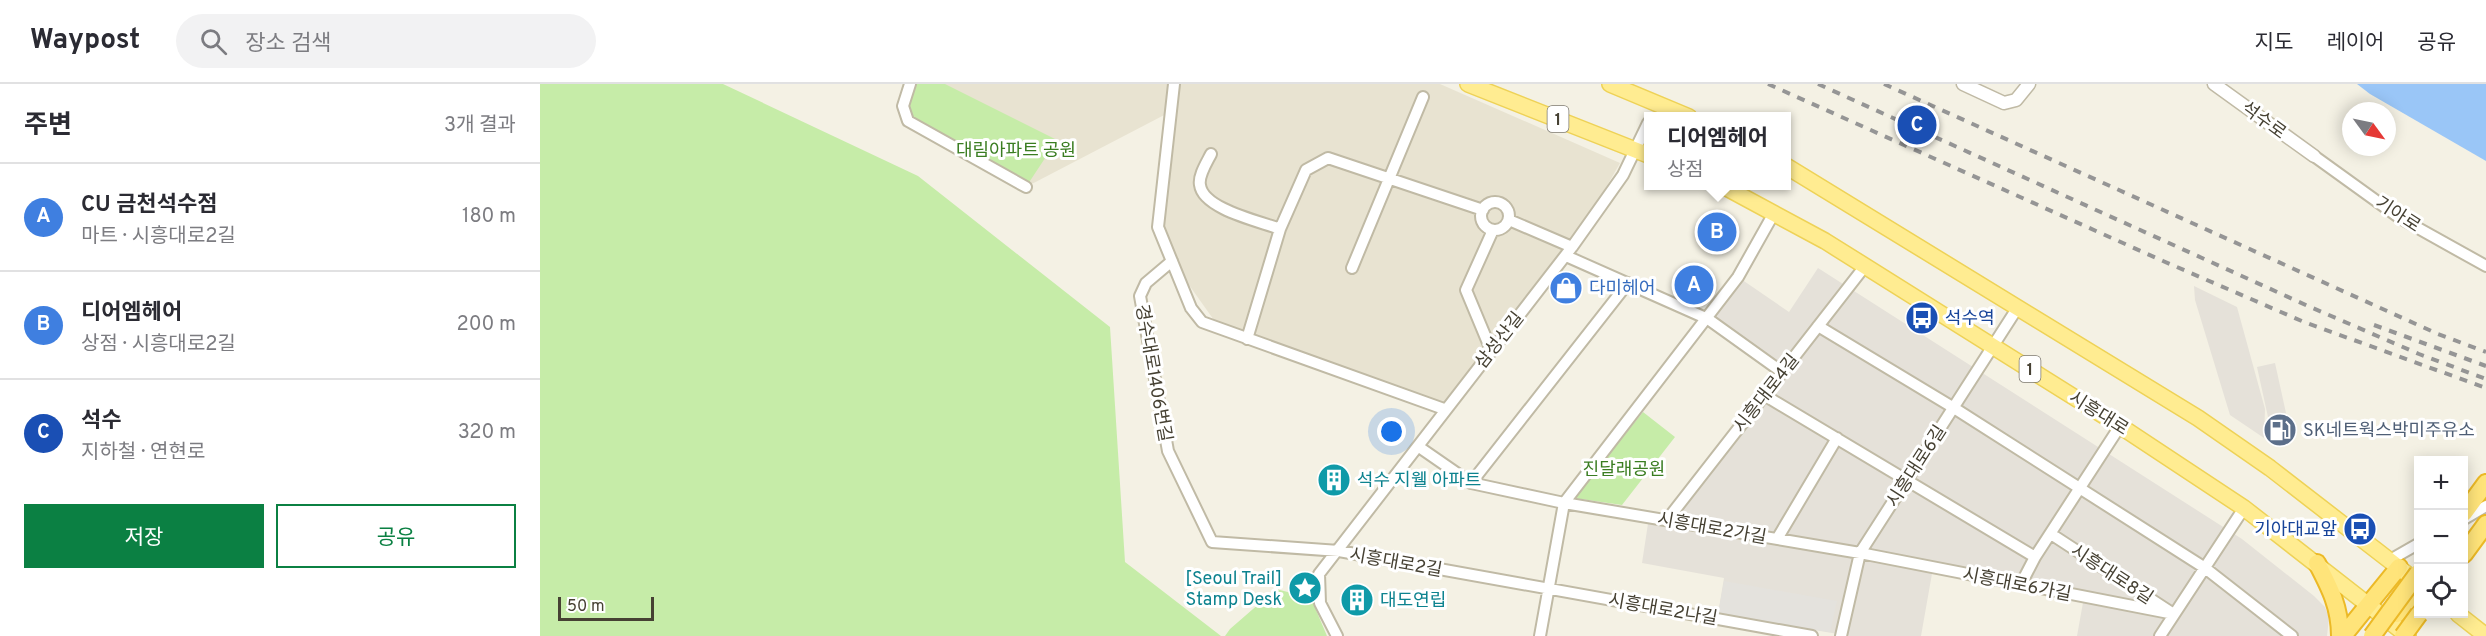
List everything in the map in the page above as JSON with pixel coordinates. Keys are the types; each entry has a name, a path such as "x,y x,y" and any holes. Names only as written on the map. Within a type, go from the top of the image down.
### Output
{"highway":[{"path":"2465,510 2486,483"},
{"path":"2468,547 2486,524"},
{"path":"2317,563 2334,594 2342,636"},
{"path":"2342,636 2368,604 2394,563"},
{"path":"2372,636 2414,578"},
{"path":"2380,636 2414,590"},
{"path":"2403,636 2416,618"}],"main road":[{"name":"1","path":"1468,84 1642,152"},
{"path":"1610,84 1654,110"},
{"path":"1791,169 2198,418 2270,468 2394,563 2414,581"},
{"name":"1","path":"1731,190 1774,213"},
{"name":"시흥대로","path":"1774,213 1865,266 1993,346 2244,508 2408,636"},
{"path":"2463,618 2486,636"}],"street":[{"path":"910,84 903,106 908,121 1026,187"},
{"path":"1174,84 1158,227 1191,308 1202,322 1444,410"},
{"path":"1963,84 2004,104 2016,100 2029,84"},
{"name":"석수로","path":"2214,84 2314,156"},
{"path":"1352,268 1422,97"},
{"name":"삼성산길","path":"1339,551 1642,152"},
{"path":"1211,154 1199,183 1210,203 1280,229"},
{"name":"기아로","path":"2314,156 2400,218 2486,266"},
{"path":"1247,339 1280,229 1306,170 1328,158 1483,210"},
{"path":"1498,202 1508,211 1509,220 1501,229 1493,230 1483,222 1483,210 1489,204 1498,202"},
{"path":"1540,636 1564,503 1708,319 1738,277 1774,213"},
{"path":"1509,220 1628,283 1708,319 1782,372"},
{"path":"1491,350 1466,290 1493,230"},
{"name":"경수대로1406번길","path":"1172,261 1146,283 1140,296 1168,451 1212,542 1339,551"},
{"name":"시흥대로4길","path":"1667,520 1865,266"},
{"path":"1471,483 1628,283"},
{"name":"시흥대로6길","path":"1841,636 1860,553 2018,307"},
{"path":"1818,326 1954,408 2205,568 2292,636"},
{"path":"1764,395 2035,557"},
{"path":"2021,584 2035,557 2120,426"},
{"path":"1777,539 1838,438"},
{"path":"1419,447 1471,483 1564,503"},
{"name":"시흥대로2가길","path":"1564,503 1860,553"},
{"path":"2468,516 2486,506"},
{"path":"2162,635 2244,508"},
{"name":"시흥대로8길","path":"2051,534 2174,614"},
{"path":"2394,563 2414,547"},
{"name":"시흥대로2길","path":"1337,636 1320,603 1318,579 1319,574 1339,551 1548,588"},
{"name":"시흥대로6가길","path":"1860,553 2174,614"},
{"name":"시흥대로2나길","path":"1548,588 1812,636"}],"shaded area":[{"path":"910,84 1440,84 1620,163 1572,247 1444,409 1221,330 1172,261 1158,227 1170,112 1026,187"},
{"path":"1818,268 2242,539 2325,607 2329,618 2327,636 2077,636 2084,597 1933,568 1921,636 1850,636 1718,614 1724,578 1642,563 1649,517 1667,520 1782,372 1708,319 1738,277 1789,312"},
{"path":"2194,286 2237,307 2265,409 2264,438 2230,415 2195,300"},
{"path":"2275,363 2286,413 2268,417 2257,367"},
{"path":"1724,581 1837,601 1830,632 1718,614"}],"green space":[{"path":"540,84 723,84 918,176 1110,327 1125,562 1221,636 540,636"},
{"name":"대림아파트 공원","path":"910,84 945,84 1057,140 1026,187 908,121"},
{"name":"진달래공원","path":"1643,412 1675,437 1622,505 1574,498"},
{"path":"1276,589 1311,598 1327,636 1225,636 1230,629"}],"water":[{"path":"2357,84 2486,84 2486,161 2396,109 2396,102 2384,102"}],"railway":[{"path":"1768,84 2304,322 2486,388"},
{"path":"1818,84 2308,306 2419,354 2486,379"},
{"path":"1884,84 2438,334 2486,352"},
{"path":"2374,325 2486,366"}],"place":[{"name":"석수","path":"1917,125"},
{"name":"디어엠헤어","path":"1717,232"},
{"name":"CU 금천석수점","path":"1694,285"},
{"name":"다미헤어","path":"1566,288"},
{"name":"석수역","path":"1922,318"},
{"name":"SK네트웍스박미주유소","path":"2280,430"},
{"name":"석수 지웰 아파트","path":"1334,480"},
{"name":"기아대교앞","path":"2360,529"},
{"name":"[Seoul Trail] Stamp Desk","path":"1305,588"},
{"name":"대도연립","path":"1357,600"}]}
